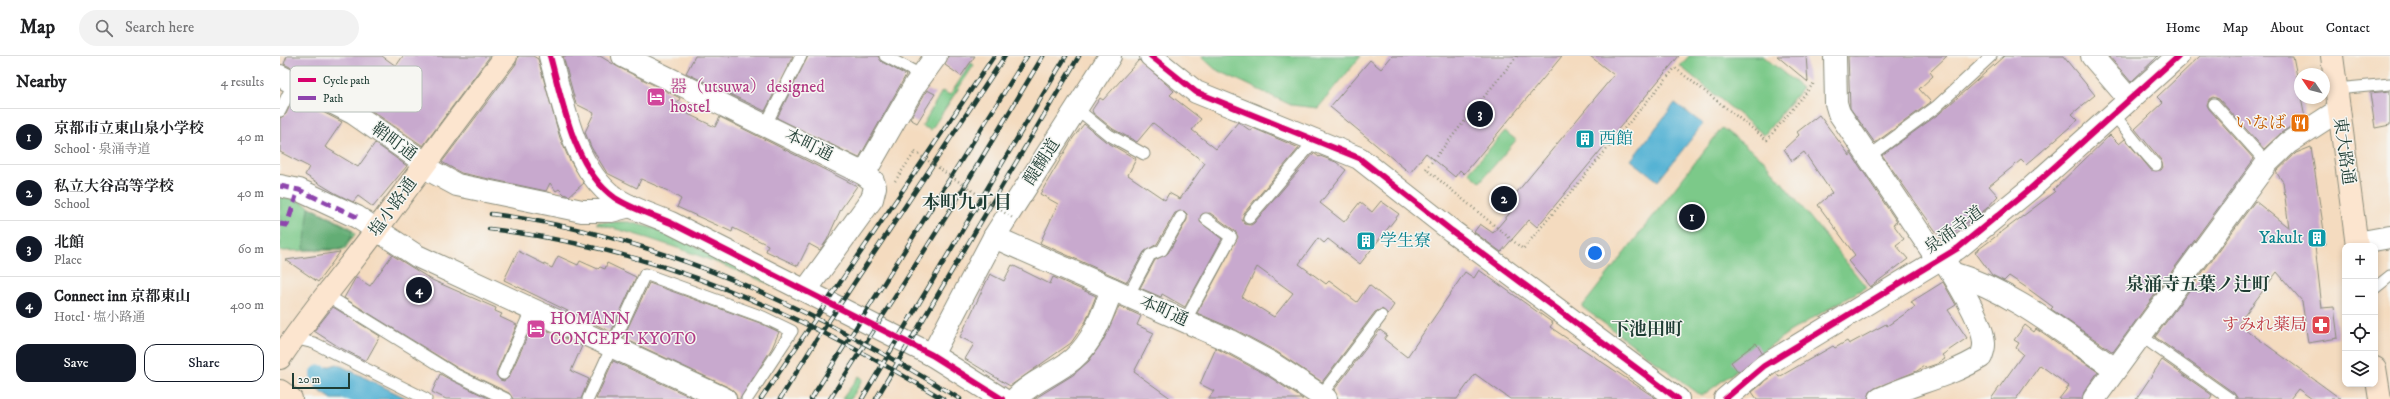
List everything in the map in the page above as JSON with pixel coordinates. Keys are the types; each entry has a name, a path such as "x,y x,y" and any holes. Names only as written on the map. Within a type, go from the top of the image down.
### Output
{"street":[{"name":"塩小路通","path":"280,358 287,333 325,294 376,230 506,56"},
{"path":"550,56 583,161 603,187 630,206 671,223 932,355 1002,399"},
{"name":"本町通","path":"623,56 766,124 864,174"},
{"path":"806,290 872,199 875,187 873,181 864,174 921,75 936,56"},
{"name":"醍醐道","path":"932,355 994,237 1110,56"},
{"path":"1151,56 1196,92 1359,158 1452,231 1678,399"},
{"path":"1835,56 1837,108 1868,157 1944,263 1980,327 1984,345 1981,357 1961,369 1936,379 1904,388 1880,399"},
{"path":"2092,56 2121,107"},
{"name":"泉涌寺道","path":"1725,399 1764,366 1944,263 1958,248 2030,189 2178,56"},
{"name":"東大路通","path":"2332,56 2357,243"},
{"path":"2094,399 2267,163 2338,99"},
{"name":"鞘町通","path":"352,112 433,172 457,185 582,211 611,211 630,206"},
{"path":"280,186 299,190 357,217 417,256 613,345 725,399"},
{"name":"本町通","path":"994,237 1185,321 1271,363 1323,397"},
{"path":"2362,243 2390,237"},
{"path":"1944,263 2007,296 2115,369"},
{"path":"1015,399 1030,386 1074,358 1097,328 1120,292"},
{"path":"2378,387 2380,399"},
{"path":"280,391 291,399"}],"lane":[{"path":"766,124 801,56"},
{"path":"885,56 921,75"},
{"path":"1868,157 1936,107 1990,56"},
{"path":"280,111 287,79"},
{"path":"2338,99 2390,84"},
{"path":"2214,104 2267,163"},
{"path":"2121,107 2139,149 2156,165"},
{"path":"1077,109 1109,135 1144,154"},
{"path":"1249,218 1315,140"},
{"path":"1120,292 1150,255 1162,250 1181,217"},
{"path":"1185,321 1231,237 1206,219"},
{"path":"588,399 645,274 763,317 792,331 747,399"},
{"path":"2378,286 2390,276"},
{"path":"325,294 456,375 506,399"},
{"path":"504,374 532,308"},
{"path":"1323,397 1381,316"},
{"path":"287,333 314,343 426,399"},
{"path":"2141,336 2230,399"}],"path":[{"path":"1517,56 1426,169 1524,249 1675,68 1767,140 1814,85 1814,77"},
{"path":"892,187 915,152 1014,219"}],"green space":[{"path":"1201,56 1361,56 1318,108 1291,105 1215,69"},
{"path":"1689,56 1763,56 1802,88 1764,135 1680,66"},
{"path":"971,63 974,65 931,130 922,126 942,91 950,95"},
{"path":"1722,128 1764,160 1866,287 1789,332 1703,395 1699,394 1582,307"},
{"path":"1505,131 1516,140 1480,182 1469,172"},
{"path":"280,197 295,199 351,228 355,234 344,250 280,251"},
{"path":"309,207 352,230 351,238 342,249 304,249"},
{"path":"597,222 629,222 664,231 798,296 699,256 649,238 597,224"},
{"path":"859,376 863,379 851,399 842,399"}],"water":[{"path":"1675,103 1703,124 1658,181 1631,160"},
{"path":"337,364 408,399 332,399 315,388 327,367"}],"building":[{"path":"287,56 382,56 396,66 290,67 284,64"},
{"path":"403,56 490,56 423,146 374,112 422,112 422,66 396,66"},
{"path":"518,56 533,56 538,59 560,138 569,159 584,183 569,196 564,194 559,189 556,191 550,183 546,191 461,173 442,162 516,64"},
{"path":"563,56 600,56 618,67 680,98 677,104 690,111 688,114 715,127 720,117 857,186 841,209 827,240 820,250 809,244 798,266 766,251 768,245 733,228 732,232 677,207 681,199 668,191 641,179 637,188 607,173 591,147 585,132 594,113 576,104"},
{"path":"695,56 793,56 765,111 686,73"},
{"path":"808,56 878,56 882,62 906,75 859,158 777,118"},
{"path":"948,56 975,56 961,76 945,65"},
{"path":"1392,56 1562,56 1464,174 1460,170 1455,177 1426,153 1410,173 1330,107 1370,60 1381,69"},
{"name":"西館","path":"1590,56 1679,56 1537,227 1529,220 1501,252 1474,232 1480,224 1493,233 1514,208 1508,203 1614,75"},
{"path":"1777,56 1806,56 1808,82"},
{"path":"1848,56 1947,56 1930,72 1933,76 1919,89 1931,102 1875,143 1850,108"},
{"path":"2004,56 2063,56 2095,95 2072,114 2078,120 2026,165 2021,160 1989,186 1998,196 1986,209 1942,240 1882,155 1940,113"},
{"path":"2109,56 2158,56 2131,82"},
{"path":"2200,56 2293,56 2295,68 2294,68 2294,104 2302,104 2305,117 2281,133 2264,149 2219,99 2213,97 2209,99 2207,105 2209,109 2254,159 2113,352 2051,309 2053,307 2009,276 2004,281 1992,275 1975,252 2055,192 2053,190 2110,135 2119,144 2125,139 2151,170 2161,170 2163,167 2161,160 2135,129 2163,103 2157,97"},
{"path":"1139,60 1174,91 1170,95 1201,119 1192,130 1216,149 1238,122 1251,131 1253,128 1299,148 1244,213 1242,220 1245,224 1251,225 1254,223 1314,153 1319,157 1320,156 1336,162 1346,170 1320,203 1344,222 1360,202 1372,212 1381,201 1399,214 1360,264 1328,239 1324,243 1318,238 1299,264 1326,284 1329,281 1357,302 1369,285 1394,305 1388,314 1382,309 1375,312 1322,382 1277,352 1236,330 1197,313 1238,237 1235,231 1210,213 1201,215 1200,222 1222,239 1185,307 1162,294 1161,297 1140,288 1155,260 1168,253 1187,220 1187,214 1184,211 1175,213 1157,244 1144,252 1127,282 1040,243 1058,204 1040,194 1073,138 1084,124 1105,141 1136,159 1128,175 1165,200 1169,193 1180,199 1205,163 1153,123 1137,142 1113,129 1093,113 1092,110 1100,98 1103,100","holes":["1257,267 1293,293 1274,317 1242,297"]},
{"path":"927,90 935,94 917,123 910,119"},
{"path":"2390,91 2390,125 2375,128 2370,93"},
{"path":"290,106 290,112 323,112 342,122 325,147 358,167 375,143 407,166 373,207 358,196 353,202 305,175 309,167 280,152 280,118 286,114"},
{"path":"1819,115 1850,156 1850,152 1897,222 1893,224 1904,239 1896,245 1908,259 1870,287 1848,261 1855,255 1818,205 1832,193 1804,152 1792,161 1784,149 1799,135 1797,132"},
{"path":"2311,147 2326,244 2315,246 2322,308 2334,307 2338,338 2308,343 2302,301 2277,272 2238,324 2341,399 2312,399 2298,389 2290,399 2238,399 2234,393 2155,337 2255,201 2289,228 2283,182 2276,172 2296,153"},
{"path":"518,251 552,268 558,256 578,265 580,261 598,269 600,267 605,269 607,263 636,277 611,332 504,280"},
{"path":"340,252 318,282 286,260"},
{"path":"392,255 432,280 496,308 495,311 502,314 500,317 517,325 497,371 496,375 500,380 504,381 509,377 533,324 582,346 571,371 589,379 581,399 513,399 509,393 459,369 344,298 356,277 370,286"},
{"path":"1012,265 1050,284 1053,277 1096,296 1086,321 1071,343 1010,386 965,359 974,344 960,337 990,274 1004,281"},
{"path":"1479,270 1553,323 1550,327 1657,399 1510,399 1475,374 1457,399 1338,399 1334,390 1380,330 1387,335 1384,339 1407,357 1465,272 1474,278"},
{"path":"1943,282 1956,305 1948,310 1967,338 1942,355 1945,359 1937,364 1925,368 1924,366 1917,371 1875,388 1870,392 1868,399 1757,399 1752,392 1776,373 1779,377 1833,346 1835,348 1847,341 1849,344 1886,324 1887,326 1915,307 1911,302"},
{"path":"649,283 760,323 779,332 772,348 740,399 737,399 735,392 730,388 623,338"},
{"path":"1119,306 1141,316 1137,325 1154,333 1134,372 1172,399 1034,399 1073,375 1089,361 1103,341"},
{"path":"333,307 380,336 366,361 339,347 314,331"},
{"path":"2025,325 2034,332 2036,329 2098,372 2084,392 2082,399 2059,399 2069,386 2040,365 2016,399 1991,399 2023,354 2016,348 2019,343 2014,340"},
{"path":"1756,343 1762,353 1738,372 1731,362"},
{"path":"1216,348 1265,374 1303,399 1208,399 1214,391 1200,384"},
{"path":"2162,360 2212,395 2210,399 2136,399"},
{"path":"613,361 695,399 596,399"},
{"path":"440,374 490,399 446,399 432,392"}],"waterway":[{"path":"320,375 368,399"}],"railway":[{"path":"761,399 994,56"},
{"path":"780,399 817,339 1005,56"},
{"path":"811,399 1027,56"},
{"path":"830,399 951,209 1043,56"},
{"path":"862,399 1066,56"},
{"path":"876,399 1079,56"},
{"path":"491,214 554,224 616,239 676,258 735,281 793,307 850,336 905,366 960,399"},
{"path":"489,229 551,238 611,251 669,268 781,312 835,339 943,399"}],"marked path":[{"path":"280,186 299,190 357,217"},
{"path":"280,224 287,225 296,196"}],"cycle path":[{"path":"550,56 565,114 580,153 589,170 601,186 615,198 635,209 671,223 932,355 1002,399"},
{"path":"1151,56 1196,92 1359,158 1452,231 1678,399"},
{"path":"1725,399 1764,366 1958,248 2030,189 2178,56"}],"place":[{"name":"器（utsuwa）designed hostel","path":"656,97"},
{"name":"北館","path":"1480,114"},
{"name":"いなば","path":"2300,123"},
{"name":"西館","path":"1585,139"},
{"name":"私立大谷高等学校","path":"1504,199"},
{"name":"京都市立東山泉小学校","path":"1692,217"},
{"name":"Yakult","path":"2317,238"},
{"name":"学生寮","path":"1366,241"},
{"name":"Connect inn 京都東山","path":"419,290"},
{"name":"すみれ薬局","path":"2321,325"},
{"name":"HOMANN CONCEPT KYOTO","path":"536,329"}],"district":[{"name":"本町九丁目","path":"967,203"},
{"name":"泉涌寺五葉ノ辻町","path":"2198,285"},
{"name":"下池田町","path":"1647,330"}]}
